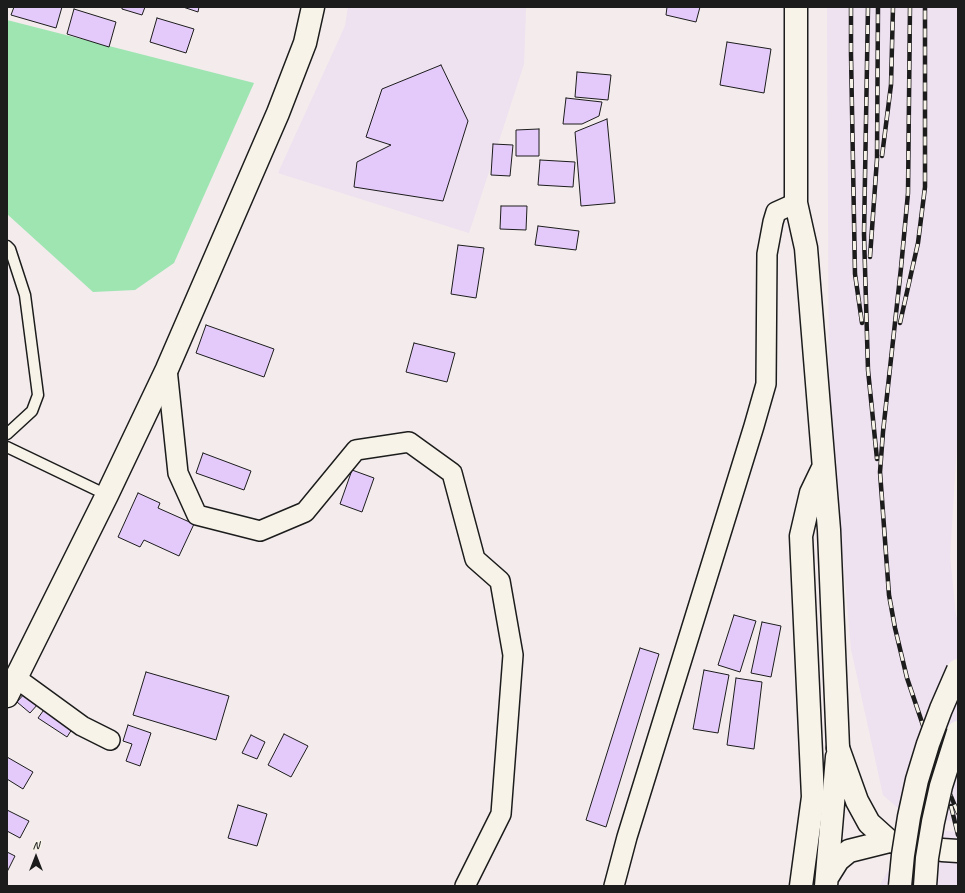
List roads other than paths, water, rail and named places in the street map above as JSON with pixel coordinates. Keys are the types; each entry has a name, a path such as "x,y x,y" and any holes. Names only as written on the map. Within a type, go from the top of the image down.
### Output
{"main road":[{"path":"12,687 107,495 167,369 278,113 305,43 313,7"},
{"path":"796,7 796,203 806,248 824,465 829,530 838,748 827,881"},
{"path":"801,886 813,797 801,536 811,493 824,465"},
{"path":"900,886 908,825 917,780 941,708 958,670"},
{"path":"925,886 927,858 933,822 941,786 958,732"},
{"path":"838,748 856,801 869,823 889,841"},
{"path":"827,881 838,860 849,851 889,841 942,850 958,851"}],"street":[{"path":"614,886 629,830 766,384 767,254 776,212 796,203"},
{"path":"167,369 178,473 197,515 260,531 306,512 356,450 409,442 452,473 474,559 500,581 513,655 501,814 465,886"},
{"path":"12,687 110,740"}],"lane":[{"path":"7,246 10,249 25,295 38,394 32,411 7,434"},
{"path":"7,447 107,495"}],"railway":[{"path":"851,7 855,274 862,323"},
{"path":"868,7 864,234 868,370 877,459"},
{"path":"870,257 877,159 878,7"},
{"path":"882,156 891,85 893,7"},
{"path":"910,7 908,193 880,472 889,595 895,628 907,678 931,749 958,813"},
{"path":"900,323 918,243 925,187 925,7"},
{"path":"951,806 958,835"}]}
